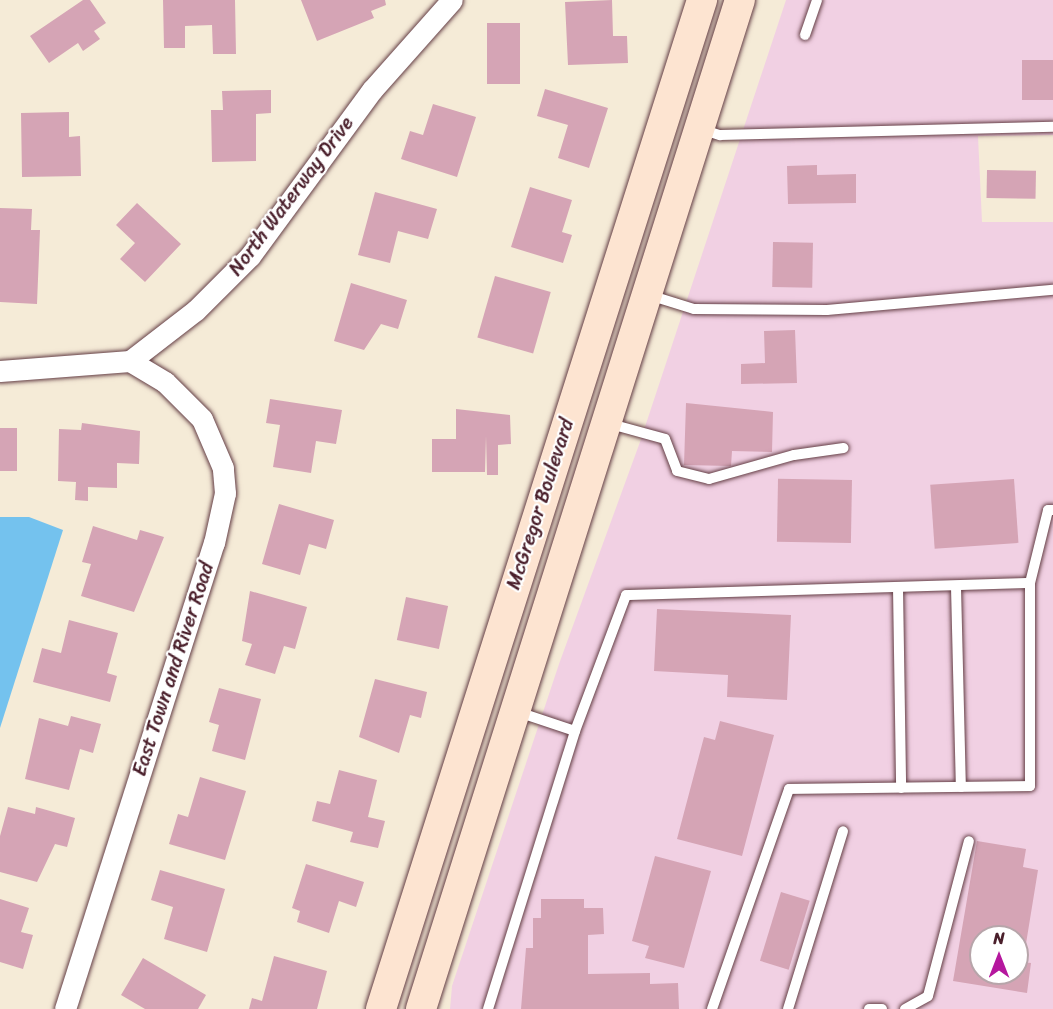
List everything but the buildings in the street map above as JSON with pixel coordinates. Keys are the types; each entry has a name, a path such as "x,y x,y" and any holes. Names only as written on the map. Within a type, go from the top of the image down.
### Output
{"main road":[{"name":"McGregor Boulevard","path":"381,1009 702,0"},
{"name":"McGregor Boulevard","path":"421,1009 606,423 649,295 740,0"}],"street":[{"name":"North Waterway Drive","path":"130,361 196,310 250,256 372,90 452,0"},
{"path":"0,371 130,361"},
{"name":"East Town and River Road","path":"64,1009 214,543 225,493 218,451 202,419 165,382 130,361"}],"lane":[{"path":"805,35 817,0"},
{"path":"700,129 720,135 1053,127"},
{"path":"649,295 694,309 827,310 1053,290"},
{"path":"606,423 665,439 676,471 709,479 794,455 844,448"},
{"path":"712,1009 789,789 1030,786 1030,583 1048,510 1053,510"},
{"path":"488,1009 575,731 626,595 956,587 1030,583"},
{"path":"956,587 961,787"},
{"path":"898,588 901,788"},
{"path":"515,711 575,731"},
{"path":"788,1009 843,831"},
{"path":"905,1009 928,996 969,841"},
{"path":"869,1009 882,1009"}],"shaded area":[{"path":"786,0 1053,0 1053,135 978,136 982,222 1053,222 1053,1009 450,1009 452,986 559,664 640,442"}],"water":[{"path":"0,517 29,517 63,530 0,728"}]}
